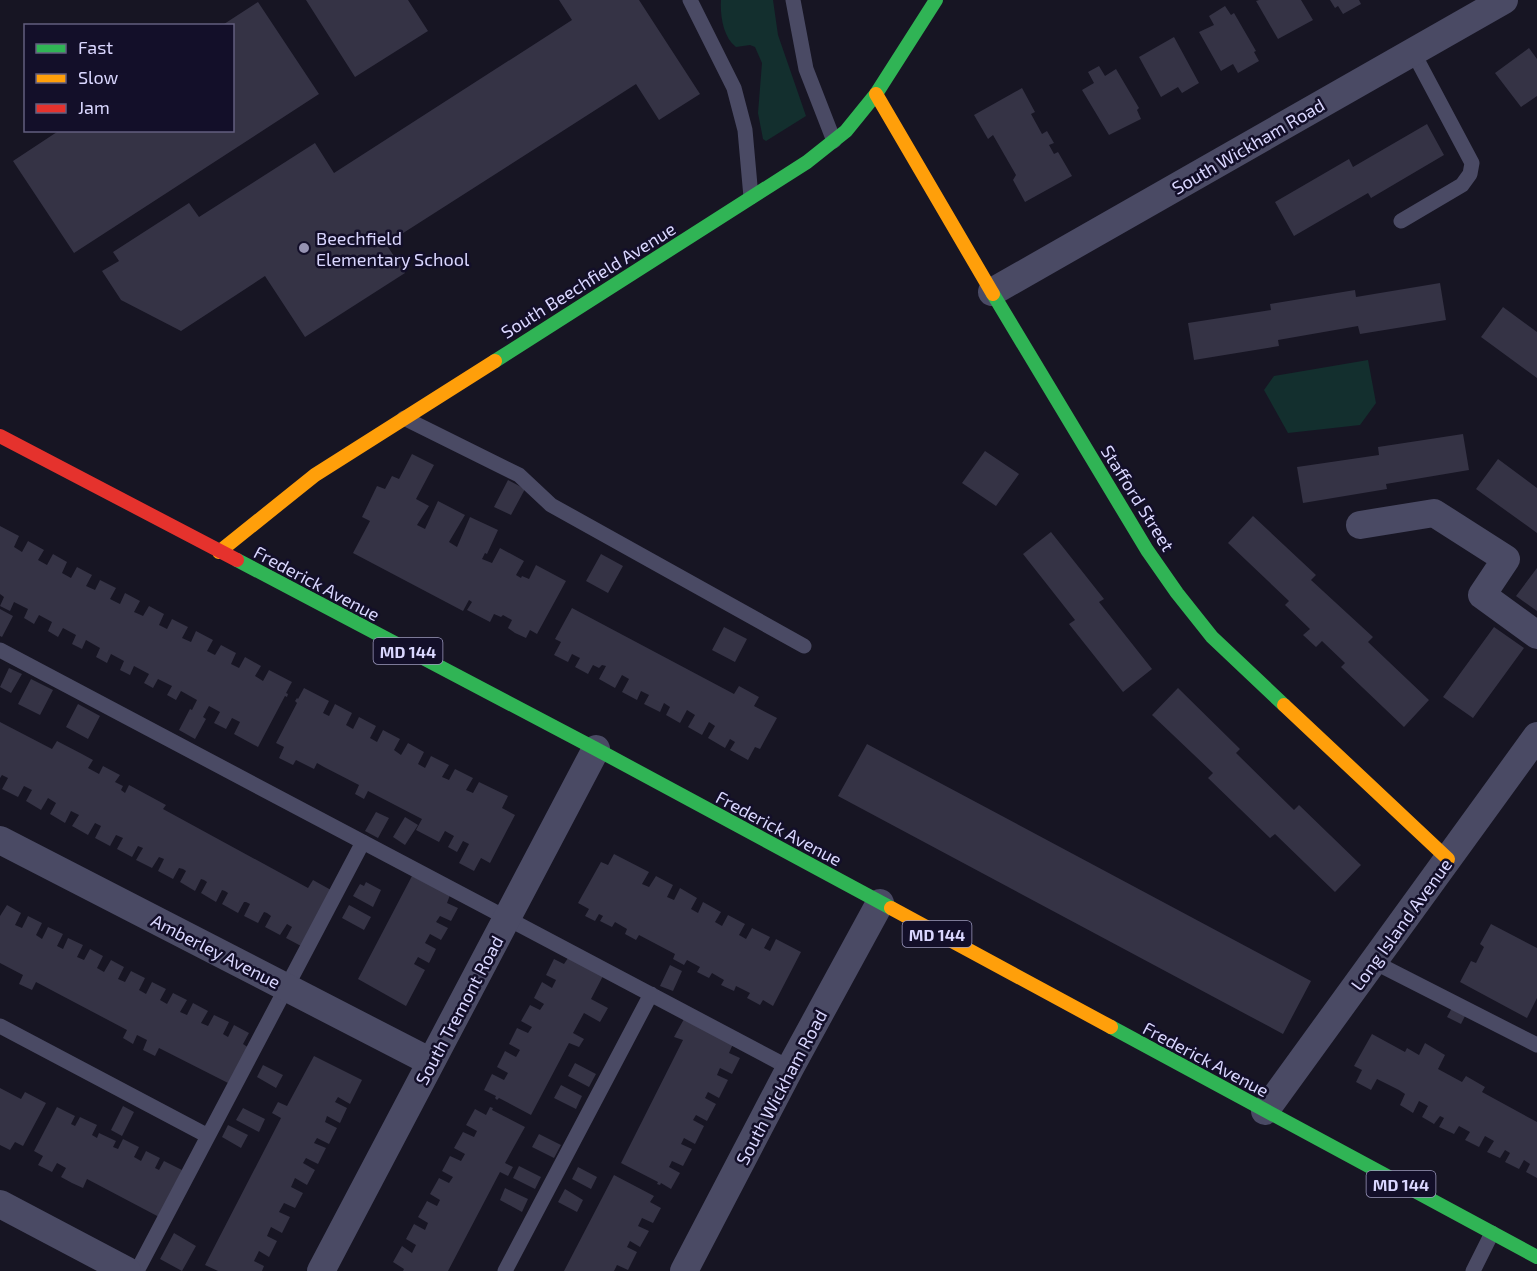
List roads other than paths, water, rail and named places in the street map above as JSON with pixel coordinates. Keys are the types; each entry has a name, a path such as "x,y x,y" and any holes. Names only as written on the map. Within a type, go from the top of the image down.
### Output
{"street":[{"name":"South Beechfield Avenue","path":"219,552 315,475 807,162 846,131 876,94 936,0"},
{"name":"South Wickham Road","path":"992,292 1504,0"},
{"name":"Stafford Street","path":"876,94 1147,550 1177,593 1212,636 1448,859"},
{"name":"Frederick Avenue","path":"0,436 596,749 1537,1257"},
{"path":"1360,525 1434,513 1506,560 1482,595 1537,634"},
{"name":"Long Island Avenue","path":"1265,1111 1537,736"},
{"name":"South Tremont Road","path":"321,1271 596,749"},
{"name":"Amberley Avenue","path":"0,840 431,1062"},
{"name":"South Wickham Road","path":"684,1271 790,1068 880,903"},
{"path":"0,1204 127,1271"}],"lane":[{"path":"690,0 734,88 745,130 751,197"},
{"path":"793,0 806,69 834,141"},
{"path":"1401,221 1462,185 1470,174 1472,163 1413,52"},
{"path":"404,418 519,475 551,505 804,646"},
{"path":"0,650 790,1068"},
{"path":"137,1271 363,842"},
{"path":"1374,962 1537,1045"},
{"path":"505,1271 651,994"},
{"path":"0,1026 208,1136"},
{"path":"1473,1271 1492,1233"}],"place":[{"name":"Beechfield Elementary School","path":"304,248"}]}
